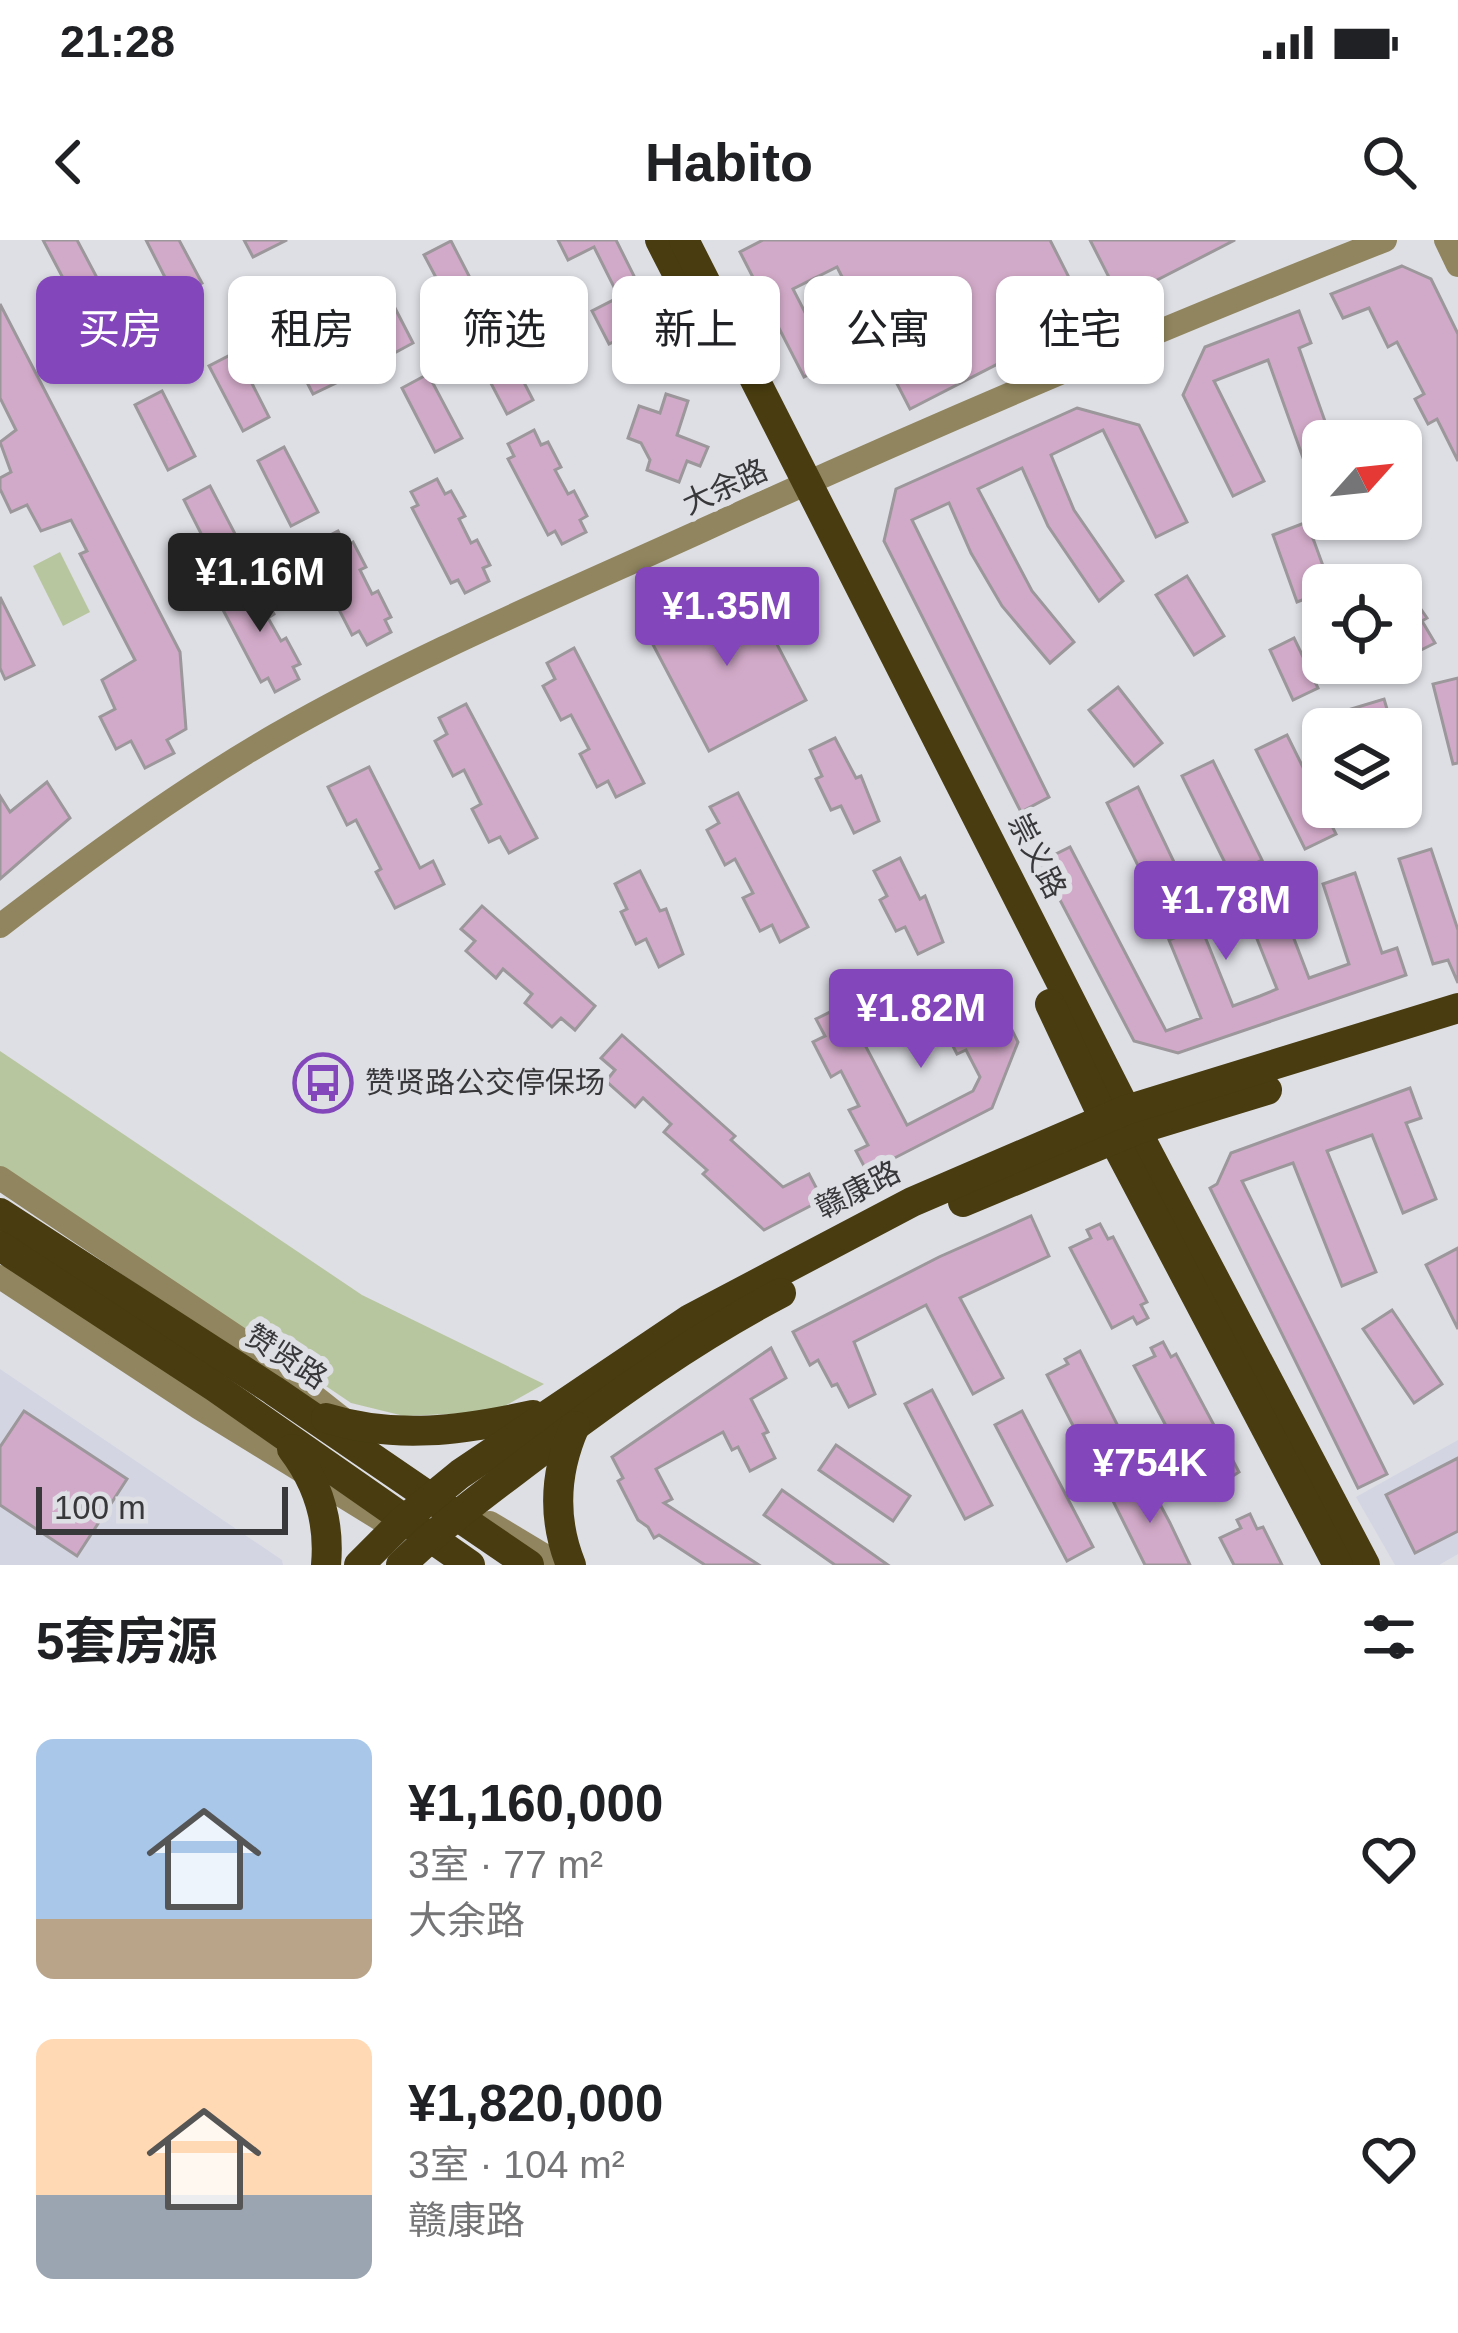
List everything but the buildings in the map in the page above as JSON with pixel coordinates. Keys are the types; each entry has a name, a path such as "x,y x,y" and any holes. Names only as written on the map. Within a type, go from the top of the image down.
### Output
{"main road":[{"name":"崇义路","path":"660,240 798,487"},
{"name":"崇义路","path":"684,240 798,487 976,850 1120,1124 1365,1565"},
{"name":"赣康路","path":"358,1565 399,1524 448,1503 690,1319 912,1202 1120,1124 1458,1008"},
{"name":"赣康路","path":"1120,1124 1458,1026"},
{"name":"崇义路","path":"1120,1124 1338,1565"},
{"name":"赞贤路","path":"0,1213 448,1503 529,1565"},
{"path":"0,1246 271,1428 399,1524 418,1549 470,1565"},
{"path":"273,1390 309,1412 386,1430 438,1431 566,1417 558,1502 571,1565"},
{"path":"271,1428 309,1475 325,1522 326,1565"},
{"name":"赣康路","path":"418,1549 448,1503"}],"street":[{"name":"大余路","path":"0,926 93,855 274,736 491,625 1130,340 1385,240"},
{"path":"1445,240 1458,265"},
{"path":"0,1178 254,1348 448,1503 560,1565"},
{"path":"0,1277 309,1475 399,1524"},
{"path":"418,1549 448,1565"}],"shaded area":[{"path":"0,1369 282,1560 283,1565 0,1565"},
{"path":"1458,1440 1458,1554 1439,1565 1395,1565 1356,1497"}],"green space":[{"path":"60,552 90,612 63,626 33,566"},
{"path":"0,1051 362,1295 544,1384 494,1412 404,1416 351,1403 0,1166"}],"place":[{"name":"赞贤路公交停保场","path":"323,1083"}]}
